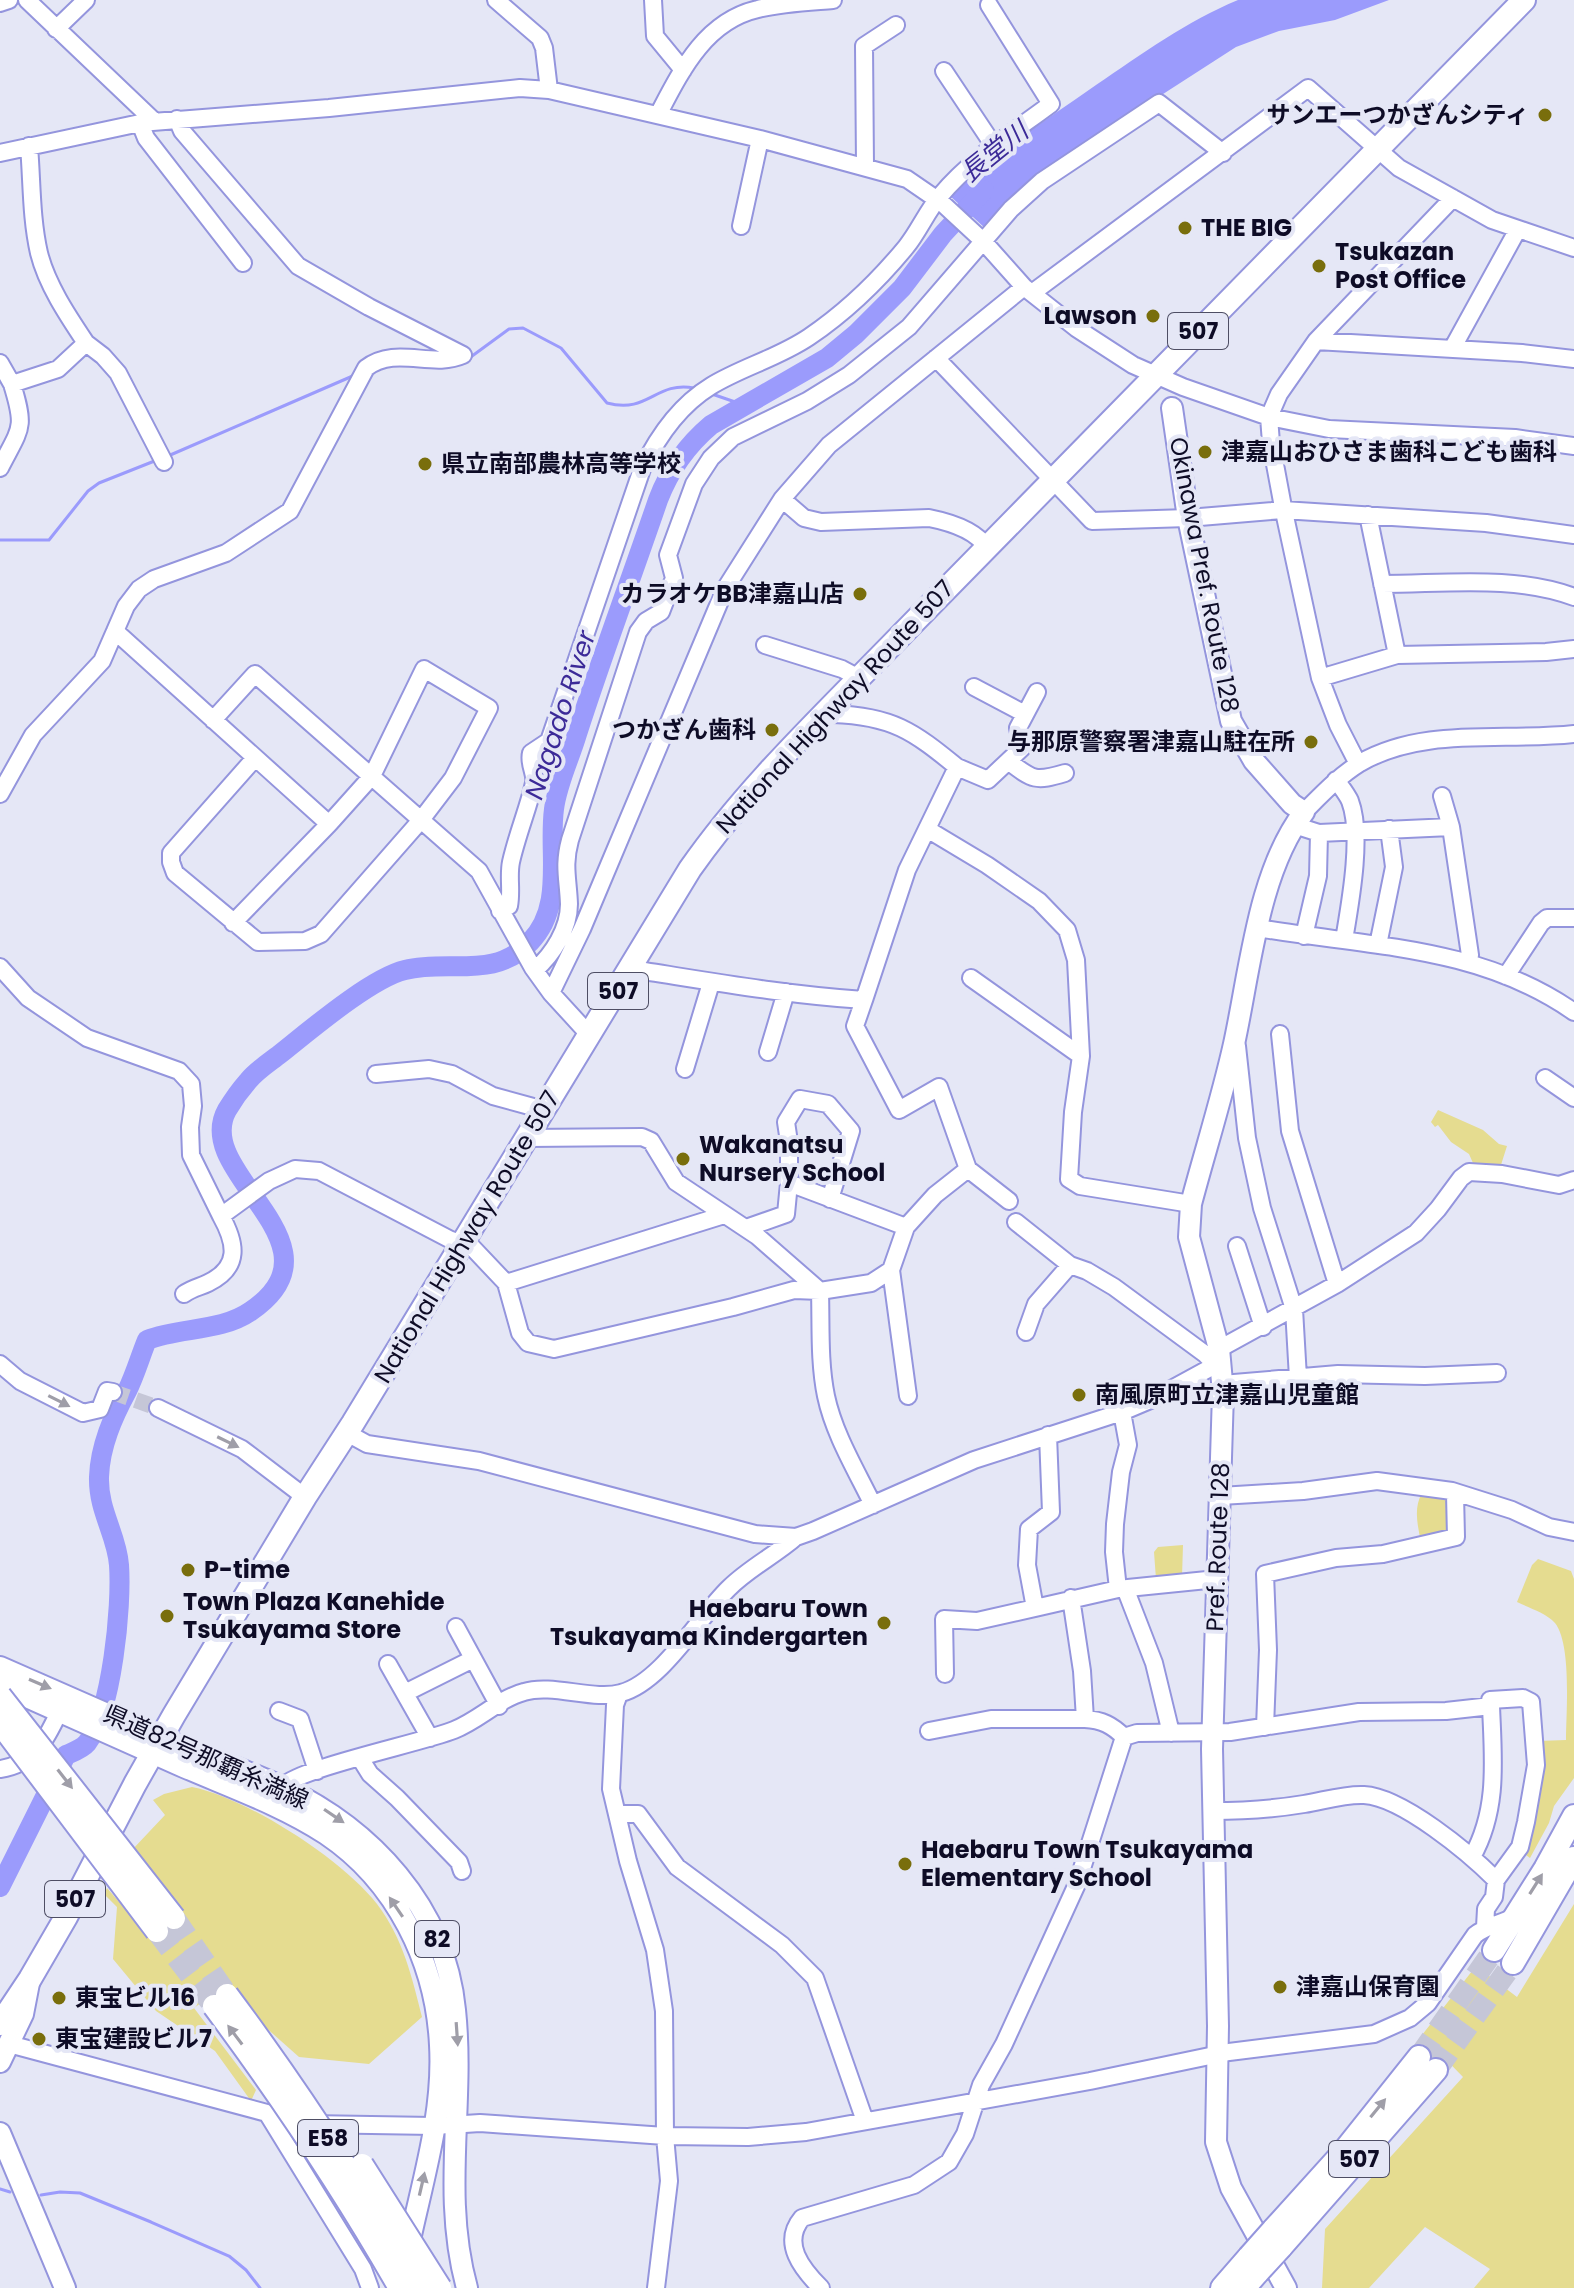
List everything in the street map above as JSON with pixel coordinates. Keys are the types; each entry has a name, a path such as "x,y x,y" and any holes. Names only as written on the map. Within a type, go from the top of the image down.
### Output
{"highway":[{"name":"National Highway Route 507","path":"3,2043 30,1979 157,1745 305,1497 715,833 828,709 1524,0"},
{"path":"0,1696 166,1925 0,1723"},
{"path":"1494,1950 1574,1816"},
{"path":"1513,1963 1574,1858"},
{"name":"E58","path":"221,2000 376,2213 418,2288"},
{"path":"267,2062 385,2288"},
{"path":"267,2062 363,2165 440,2288"},
{"name":"E58","path":"267,2062 400,2288"},
{"name":"507","path":"1222,2288 1250,2272 1340,2156 1427,2063"}],"main road":[{"name":"Okinawa Pref. Route 128","path":"1172,408 1188,518 1231,721 1254,761 1292,804 1299,818"},
{"name":"Pref. Route 128","path":"1286,2288 1231,2188 1219,2157 1215,2127 1217,1978 1212,1733 1222,1384 1189,1237 1191,1204 1236,1032 1261,905 1299,818"},
{"name":"県道82号那覇糸満線","path":"0,1667 70,1710"},
{"name":"県道82号那覇糸満線","path":"0,1685 157,1745 282,1787 328,1812 361,1837 406,1885 429,1922 443,1956 454,1997 458,2046 453,2197 455,2234 467,2288"},
{"name":"県道82号那覇糸満線","path":"157,1745 298,1818 351,1852 400,1911 421,1950 432,1984 441,2047 434,2126 400,2288"},
{"path":"0,2133 65,2288"}],"street":[{"path":"0,3 9,0"},
{"path":"27,0 147,122 146,138 243,263"},
{"path":"56,29 86,0"},
{"path":"496,0 540,38 549,90"},
{"path":"653,0 655,36 683,70"},
{"path":"658,115 683,70 708,36 731,19 756,9 833,0"},
{"path":"501,913 509,906 512,890 510,868 520,824 535,780 529,761 531,753 549,741 642,469 655,443 666,427 705,391 783,353 861,297 907,245 969,164 1051,104 989,5"},
{"path":"865,166 864,46 896,25"},
{"path":"944,71 994,146"},
{"path":"0,153 147,122 329,108 520,88 549,90 760,139 907,179 940,201 1028,290 1098,344 1155,375 1269,417 1329,429 1515,438 1574,446"},
{"path":"551,993 582,929 725,589 782,499 829,445 936,358 1028,290 1223,153 1308,88 1399,168 1492,220 1574,248"},
{"path":"943,297 981,240 1042,181 1159,103 1223,153"},
{"path":"0,794 33,735 102,661 126,606 139,589 154,579 226,553 290,511 366,368 390,356 451,360 463,355 298,266 182,131 177,119"},
{"path":"741,226 760,139"},
{"path":"29,146 40,257 67,314 86,343 118,373 162,457"},
{"path":"1358,764 1338,725 1320,678 1283,510 1269,417 1279,394 1316,341 1453,198"},
{"path":"1452,349 1518,229"},
{"path":"534,969 549,957 568,920 564,859 638,632 646,621 661,612 674,578 668,555 694,484 711,458 733,437 807,401 849,375 943,297 977,260"},
{"path":"1316,341 1574,359"},
{"path":"12,384 58,369 86,343"},
{"path":"936,358 1092,521 1188,518 1283,510 1534,528 1574,535"},
{"path":"0,363 12,384 22,415 21,426 0,468"},
{"path":"782,499 804,518 821,522 929,518 983,540 987,548"},
{"path":"1368,515 1397,655"},
{"path":"1382,584 1506,583 1553,589 1574,597"},
{"path":"115,631 329,824"},
{"path":"765,645 842,669 859,678"},
{"path":"1320,678 1397,655 1574,649"},
{"path":"233,923 372,776 424,669 489,708 453,778 421,820 321,934 305,941 258,942 233,923 175,873 171,862 171,853 255,758"},
{"path":"213,720 255,674 479,871 534,969 551,993 592,1034"},
{"path":"974,687 1025,714"},
{"path":"828,709 833,714 893,722 913,732 957,767 988,780 1022,748 1018,728 1037,692"},
{"path":"1451,827 1319,833 1299,818 1336,780 1378,754 1419,742 1574,734"},
{"path":"1008,761 1032,780 1065,773"},
{"path":"957,767 907,870 855,1026 899,1110 939,1087 968,1169 1009,1201"},
{"path":"1336,780 1351,804 1354,830 1355,865 1344,940"},
{"path":"1442,796 1451,827 1470,955 1468,962"},
{"path":"927,829 1039,901 1067,930 1076,960 1081,1056 1073,1112 1069,1179 1080,1186 1191,1204"},
{"path":"1378,945 1394,867 1389,829"},
{"path":"1304,936 1318,876 1319,833"},
{"path":"1506,976 1541,923 1547,918 1573,918"},
{"path":"1258,928 1422,950 1468,962 1506,976 1574,1012"},
{"path":"0,967 28,998 87,1038 179,1071 191,1084 191,1155 232,1236 233,1253 226,1271 210,1283 184,1294"},
{"path":"631,969 711,983 736,983 864,1000"},
{"path":"971,978 1081,1056"},
{"path":"685,1069 711,983"},
{"path":"768,1052 786,992"},
{"path":"1236,1032 1247,1138 1262,1208 1294,1309 1298,1378"},
{"path":"1280,1034 1290,1131 1337,1284"},
{"path":"376,1074 429,1069 452,1074 493,1096 544,1110"},
{"path":"1545,1078 1574,1098"},
{"path":"746,1228 786,1214 789,1183 786,1122 800,1099 828,1104 851,1131 830,1199"},
{"path":"527,1138 642,1137 651,1141 676,1182 746,1228 820,1291 822,1371 826,1399 848,1456 873,1505"},
{"path":"221,1216 269,1181 295,1169 319,1171 379,1205 461,1245 471,1246 506,1283 520,1333 528,1343 554,1349 794,1290 850,1288 871,1283 891,1270"},
{"path":"908,1396 891,1270 906,1227 935,1195 968,1169"},
{"path":"282,1787 287,1781 317,1771 457,1729 524,1691 619,1694 652,1675 726,1591 746,1572 796,1537 974,1460 1122,1412 1155,1398 1423,1227 1469,1172 1502,1174 1559,1185 1574,1180"},
{"path":"789,1183 906,1227"},
{"path":"506,1283 724,1215"},
{"path":"1016,1222 1070,1265 1114,1287 1205,1354 1218,1359"},
{"path":"1237,1246 1263,1327"},
{"path":"1026,1332 1036,1304 1070,1265"},
{"path":"0,1364 20,1381 83,1413 100,1409 107,1391 113,1392"},
{"path":"1222,1384 1338,1374 1425,1376 1497,1373"},
{"path":"158,1408 242,1449 305,1497"},
{"path":"1122,1412 1128,1445 1121,1472 1114,1552 1122,1589 1154,1663 1171,1733"},
{"path":"347,1433 367,1444 479,1461 755,1534 796,1537"},
{"path":"1035,1608 1027,1565 1029,1529 1051,1512 1048,1435"},
{"path":"1220,1496 1303,1491 1377,1481 1418,1485 1452,1491 1512,1510 1549,1527 1574,1532"},
{"path":"1265,1727 1268,1678 1265,1574 1336,1558 1383,1554 1456,1537 1455,1494"},
{"path":"945,1674 944,1619 977,1621 1122,1589 1217,1579"},
{"path":"1071,1598 1082,1671 1085,1719"},
{"path":"456,1627 499,1706"},
{"path":"405,1693 473,1659"},
{"path":"388,1664 430,1738"},
{"path":"619,1694 611,1789 628,1861 655,1950 664,2011 665,2136 669,2192 656,2288"},
{"path":"1485,1927 1486,1909 1494,1897 1496,1880 1520,1847 1536,1765 1531,1702 1523,1698 1490,1700"},
{"path":"1124,1737 1137,1733 1212,1733 1359,1712 1446,1711 1491,1706 1494,1775 1488,1819 1472,1857"},
{"path":"0,1769 14,1766 45,1742 70,1710"},
{"path":"279,1711 300,1719 317,1771"},
{"path":"929,1731 991,1719 1085,1719 1115,1727 1124,1737"},
{"path":"821,2288 803,2270 793,2247 792,2236 802,2218 914,2185 949,2162 965,2134 981,2085 1004,2044 1077,1884 1124,1737"},
{"path":"360,1758 370,1774 452,1854 462,1871"},
{"path":"1212,1811 1281,1807 1366,1795 1410,1813 1472,1857 1496,1880"},
{"path":"617,1814 638,1814 677,1867 782,1945 815,1978 865,2121"},
{"path":"3,2043 308,2124 434,2126 480,2123 665,2136 748,2137 806,2132 1090,2081 1216,2054 1359,2037 1392,2029 1428,2003 1475,1935 1485,1927 1517,1915"},
{"path":"267,2113 363,2269 370,2288"}],"shaded area":[{"path":"1238,0 1389,0 1335,20 1279,31 1236,47 1101,134 986,229 949,195 1021,137 1130,62 1183,28"},
{"path":"1438,1110 1483,1130 1499,1144 1507,1146 1500,1168 1473,1163 1469,1154 1451,1142 1438,1125 1435,1127 1431,1122"},
{"path":"1422,1493 1448,1497 1452,1533 1421,1543 1417,1511"},
{"path":"1183,1545 1182,1577 1156,1579 1154,1552 1158,1547"},
{"path":"1538,1559 1571,1571 1574,1579 1574,1778 1554,1806 1549,1823 1530,1858 1526,1855 1538,1741 1566,1740 1567,1680 1560,1633 1547,1616 1517,1602 1532,1565"},
{"path":"192,1787 214,1793 265,1817 318,1850 361,1887 386,1917 406,1958 422,2017 369,2064 299,2057 263,2025 230,1982 194,2008 256,2090 251,2101 215,2051 156,2011 113,1959 117,1907 104,1894 107,1888 151,1939 181,1919 132,1850 165,1815 153,1800"},
{"path":"1574,1904 1574,2288 1474,2288 1490,2269 1425,2227 1369,2288 1322,2288 1325,2229 1463,2077 1422,2035 1476,1966 1517,1997"}],"waterway":[{"name":"Nagado River","path":"0,1887 66,1755 87,1743 103,1707 114,1657 120,1583 118,1554 99,1489 100,1465 108,1432 147,1340 239,1318 251,1311 277,1285 284,1260 277,1234 229,1159 222,1134 227,1110 259,1070 375,983 405,970 422,967 486,965 502,961 530,942 541,928 551,896 554,809 558,790 658,500 673,469 686,450 711,425 827,358 856,334 902,288 943,234 984,190"},
{"path":"468,359 509,329 523,328 561,348 607,403 633,404 670,389 694,388"},
{"path":"168,456 355,375"},
{"path":"709,393 744,405"},
{"path":"0,540 49,540 88,491 99,483 157,460"},
{"path":"0,2189 10,2192"},
{"path":"41,2195 80,2193 151,2222 229,2256 246,2270 260,2288"}],"tunnel":[{"path":"113,1392 158,1408"},
{"path":"174,1918 227,1995"},
{"path":"157,1931 214,2006"},
{"path":"1419,2057 1494,1950"},
{"path":"1436,2070 1513,1963"}],"place":[{"name":"サンエーつかざんシティ","path":"1545,115"},
{"name":"THE BIG","path":"1185,228"},
{"name":"Tsukazan Post Office","path":"1319,266"},
{"name":"Lawson","path":"1153,316"},
{"name":"津嘉山おひさま歯科こども歯科","path":"1205,452"},
{"name":"県立南部農林高等学校","path":"425,464"},
{"name":"カラオケBB津嘉山店","path":"860,594"},
{"name":"つかざん歯科","path":"772,730"},
{"name":"与那原警察署津嘉山駐在所","path":"1311,742"},
{"name":"Wakanatsu Nursery School","path":"683,1159"},
{"name":"南風原町立津嘉山児童館","path":"1079,1395"},
{"name":"P-time","path":"188,1570"},
{"name":"Town Plaza Kanehide Tsukayama Store","path":"167,1616"},
{"name":"Haebaru Town Tsukayama Kindergarten","path":"884,1623"},
{"name":"Haebaru Town Tsukayama Elementary School","path":"905,1864"},
{"name":"津嘉山保育園","path":"1280,1987"},
{"name":"東宝ビル16","path":"59,1998"},
{"name":"東宝建設ビル7","path":"39,2039"}],"water label":[{"name":"長堂川","path":"994,152"}]}
